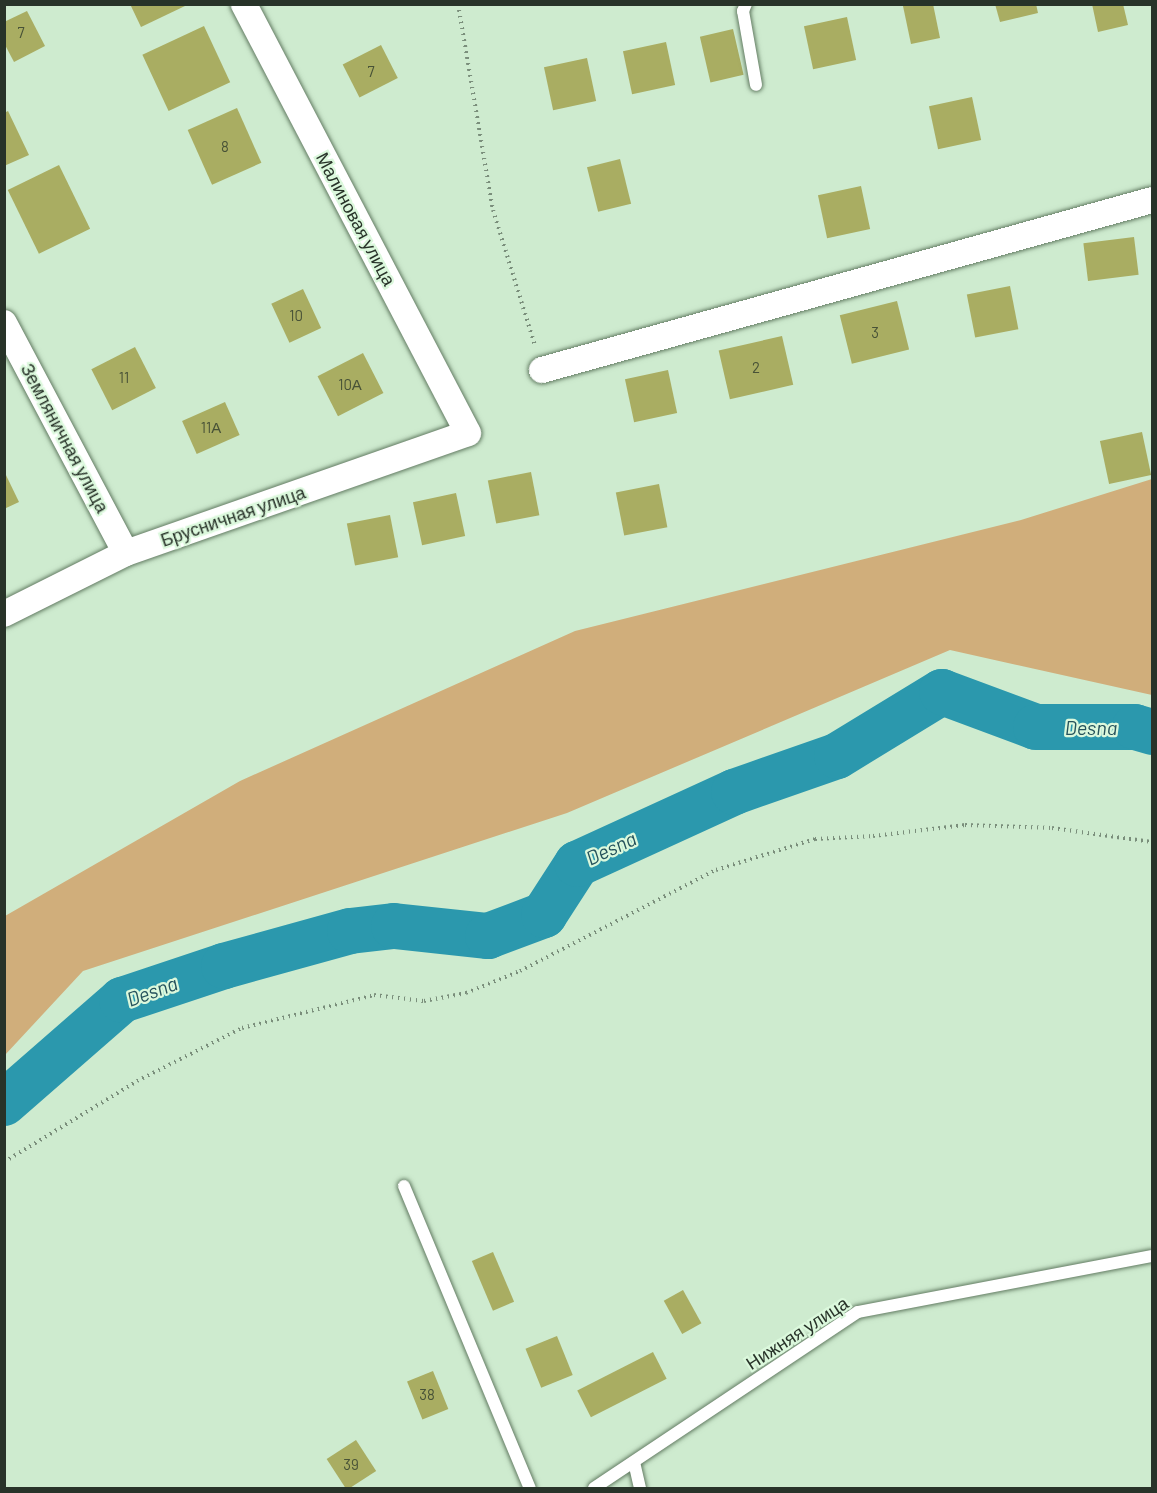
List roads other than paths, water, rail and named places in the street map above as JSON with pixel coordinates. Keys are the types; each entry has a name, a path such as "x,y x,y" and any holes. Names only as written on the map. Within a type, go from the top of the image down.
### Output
{"street":[{"name":"Малиновая улица","path":"244,4 468,433"},
{"path":"542,370 1152,200"},
{"name":"Земляничная улица","path":"4,323 126,553"},
{"name":"Брусничная улица","path":"4,614 126,553 468,433"}],"lane":[{"path":"746,4 743,11 756,85"},
{"path":"404,1186 530,1488"},
{"name":"Нижняя улица","path":"594,1488 858,1312 1152,1256"},
{"path":"634,1462 640,1488"}],"waterway":[{"name":"Desna","path":"4,1103 122,1000 224,966 350,931 394,926 488,936 544,915 577,864 734,792 837,756 942,692 1036,727 1135,727 1152,732"}]}
